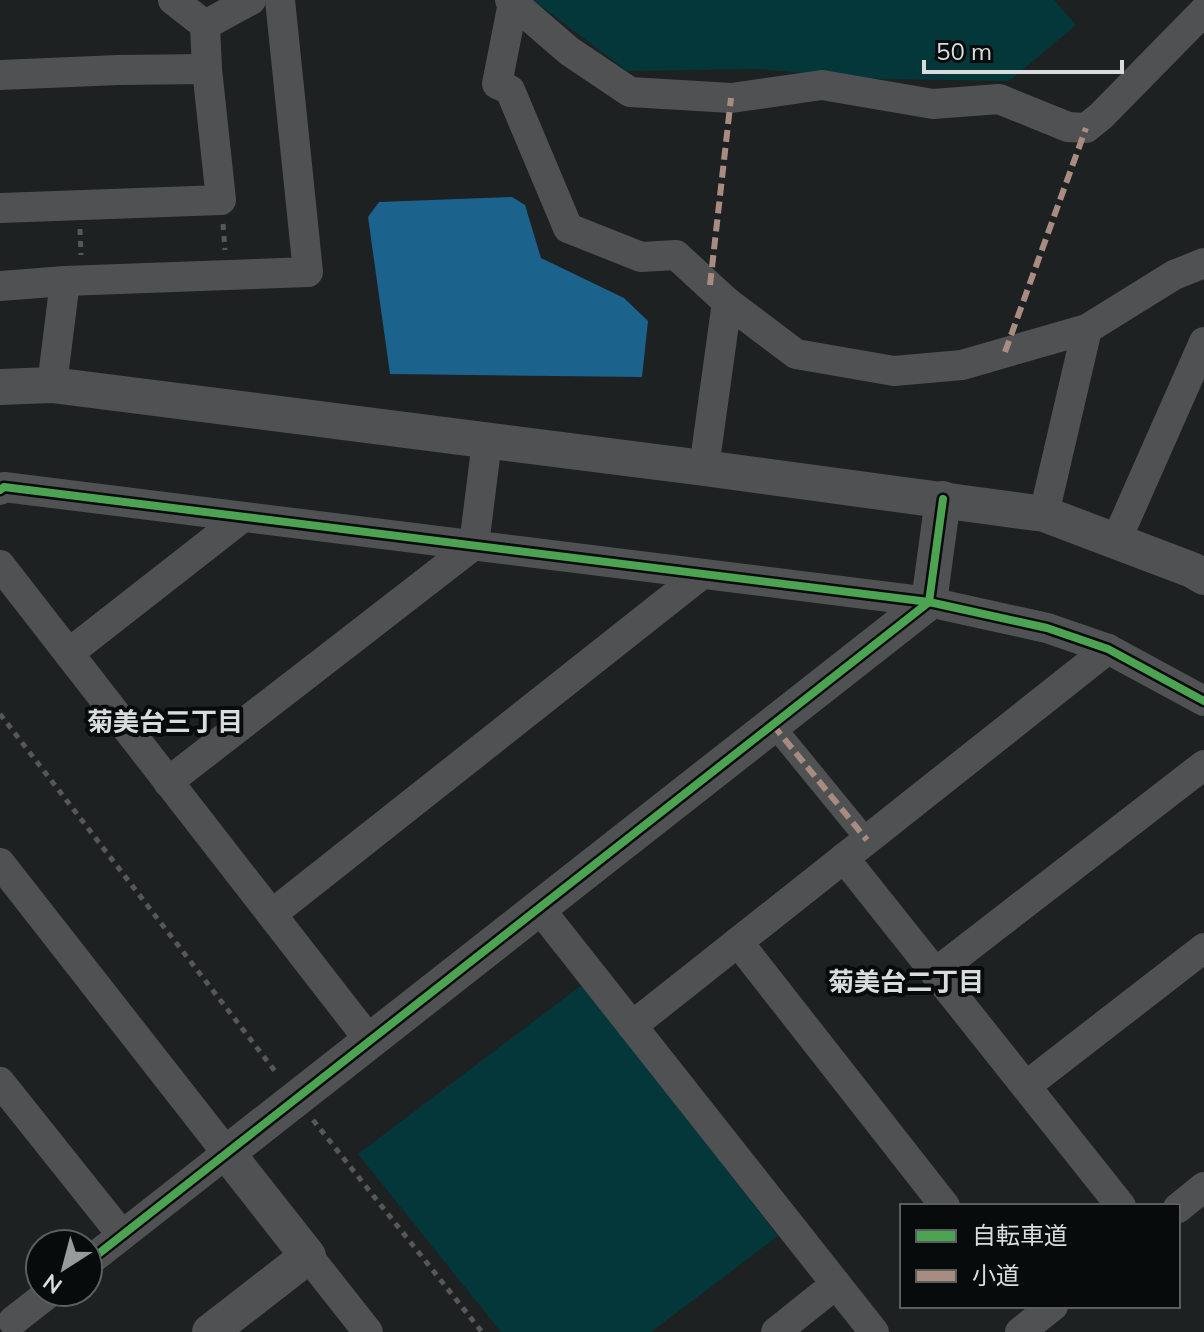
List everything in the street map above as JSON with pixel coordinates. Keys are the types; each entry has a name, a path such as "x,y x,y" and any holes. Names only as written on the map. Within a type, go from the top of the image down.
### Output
{"street":[{"path":"0,208 221,200 205,25 173,0"},
{"path":"205,25 251,0"},
{"path":"0,286 74,280 308,272 280,0"},
{"path":"512,2 569,51 630,92 731,98 822,85 933,104 999,99 1068,127 1086,128 1204,11"},
{"path":"512,2 497,84 510,90 568,228 641,257 676,255 727,302 796,354 894,371 962,365 1087,329 1174,275 1204,263"},
{"path":"0,75 207,69"},
{"path":"52,385 74,280"},
{"path":"704,468 727,302"},
{"path":"1044,514 1087,329"},
{"path":"1116,541 1204,342"},
{"path":"0,387 52,385 1044,514 1204,577"},
{"path":"168,782 474,545 487,441"},
{"path":"0,490 4,487 929,602 1047,628 1108,649 1204,701"},
{"path":"104,1249 929,602 943,499"},
{"path":"69,653 243,517"},
{"path":"0,565 370,1041"},
{"path":"272,914 702,574"},
{"path":"632,1026 1108,649"},
{"path":"773,725 935,973 1119,1204"},
{"path":"935,973 1204,765"},
{"path":"3,875 368,1332"},
{"path":"539,908 874,1332"},
{"path":"738,942 943,1204"},
{"path":"1026,1086 1204,948"},
{"path":"0,1082 122,1235"},
{"path":"1180,1206 1204,1187"},
{"path":"210,1332 308,1256"},
{"path":"776,1332 836,1284"}],"path":[{"path":"221,200 228,275"},
{"path":"74,280 79,205"},
{"path":"0,714 296,1099 482,1332"}],"shaded area":[{"path":"533,0 1054,0 1076,25 1009,81 882,79 757,69 627,71"},
{"path":"582,985 778,1236 651,1332 501,1332 358,1154"}],"water":[{"path":"512,197 525,205 541,258 624,298 648,321 642,377 390,374 368,217 379,202"}],"marked path":[{"path":"710,285 731,98"},
{"path":"1005,352 1086,128"},
{"path":"773,725 867,840"}],"cycle path":[{"path":"0,490 4,487 929,602 1047,628 1108,649 1204,701"},
{"path":"104,1249 929,602 943,499"}],"district":[{"name":"菊美台三丁目","path":"165,722"},
{"name":"菊美台二丁目","path":"906,982"}]}
